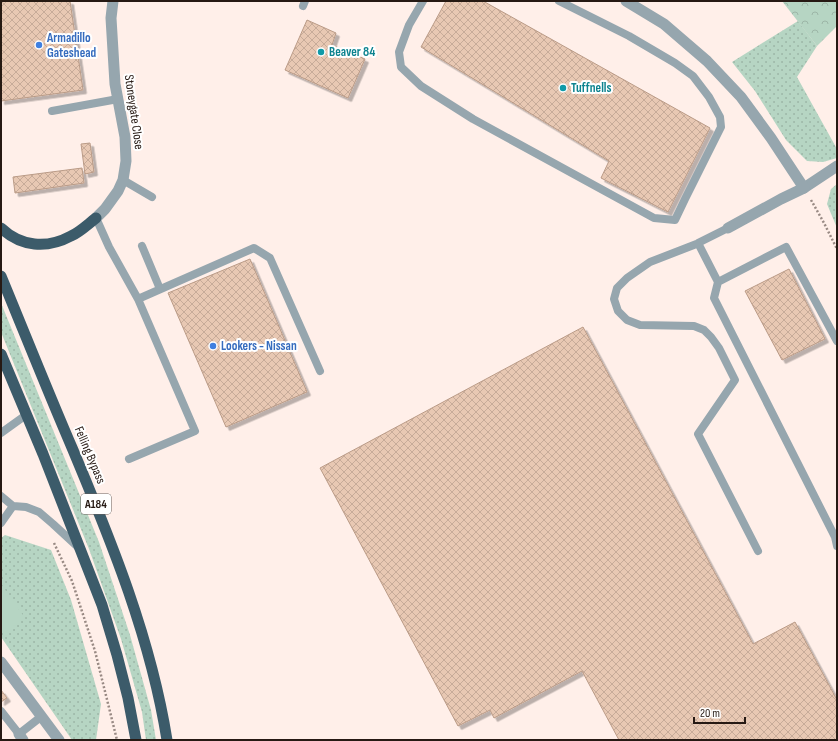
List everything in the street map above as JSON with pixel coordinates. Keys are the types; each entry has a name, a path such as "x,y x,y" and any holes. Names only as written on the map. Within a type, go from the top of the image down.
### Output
{"highway":[{"path":"1,228 6,233 27,244 51,244 72,236 96,218"},
{"name":"Felling Bypass","path":"1,276 97,508 126,585 153,671 167,740"},
{"name":"A184","path":"1,354 43,454 102,605 128,698 136,740"}],"street":[{"name":"Stoneygate Close","path":"96,218 106,209 118,191 123,180 126,161 125,137 115,84 111,18 113,1"},
{"path":"626,1 664,24 707,61 741,97 771,138 804,188"},
{"path":"728,228 804,188 837,166"},
{"path":"1,662 59,740"}],"lane":[{"path":"423,1 409,25 399,52 401,67 421,86 473,119 654,218 676,220 684,199 721,127 720,117 709,97 693,76 675,63 629,36 559,1"},
{"path":"52,111 118,99"},
{"path":"123,180 152,197"},
{"path":"96,218 109,247 138,298 195,431 129,459"},
{"path":"728,228 699,243 650,262 627,278 616,288 614,299 618,311 627,320 640,325 694,326 704,330 719,348 735,380 698,434 758,551"},
{"path":"699,243 718,282 714,298 835,537 837,546"},
{"path":"142,246 160,289"},
{"path":"138,298 254,248 270,258 320,371"},
{"path":"718,282 786,248 837,342"},
{"path":"1,433 26,415"},
{"path":"1,496 13,506 26,507 39,512 79,549"},
{"path":"1,523 13,506"},
{"path":"1,711 21,737 42,716"}],"path":[{"path":"804,188 824,222 837,249"},
{"path":"52,540 72,581 95,651 117,740"}],"green space":[{"path":"782,1 837,1 837,26 817,46"},
{"path":"798,21 817,46 797,77 837,149 837,158 823,162 807,161 786,140 755,91 732,62"},
{"path":"837,184 837,228 827,204 831,189"},
{"path":"1,303 99,542 130,635 151,710 156,740 146,740 142,712 121,639 89,549 1,332"},
{"path":"5,535 51,550 71,600 101,704 96,740 72,740 1,637 1,538"},
{"path":"1,584 25,618 4,633 1,629"}],"building":[{"name":"Armadillo Gateshead","path":"1,1 70,1 83,90 1,101"},
{"name":"Tuffnells","path":"446,1 483,1 710,128 668,212 601,178 609,161 421,47"},
{"name":"Beaver 84","path":"307,20 336,33 332,45 365,59 348,98 285,70"},
{"path":"90,143 94,172 85,174 81,144"},
{"path":"82,168 84,183 15,193 13,177"},
{"path":"250,259 307,392 226,427 168,293"},
{"path":"789,269 825,339 782,360 745,291"},
{"path":"583,327 753,644 795,622 837,700 837,740 619,740 582,671 494,718 490,710 458,726 320,468"},
{"path":"1,690 7,698 1,702"}],"place":[{"name":"Armadillo Gateshead","path":"39,45"},
{"name":"Beaver 84","path":"321,52"},
{"name":"Tuffnells","path":"563,88"},
{"name":"Lookers - Nissan","path":"213,346"}]}
